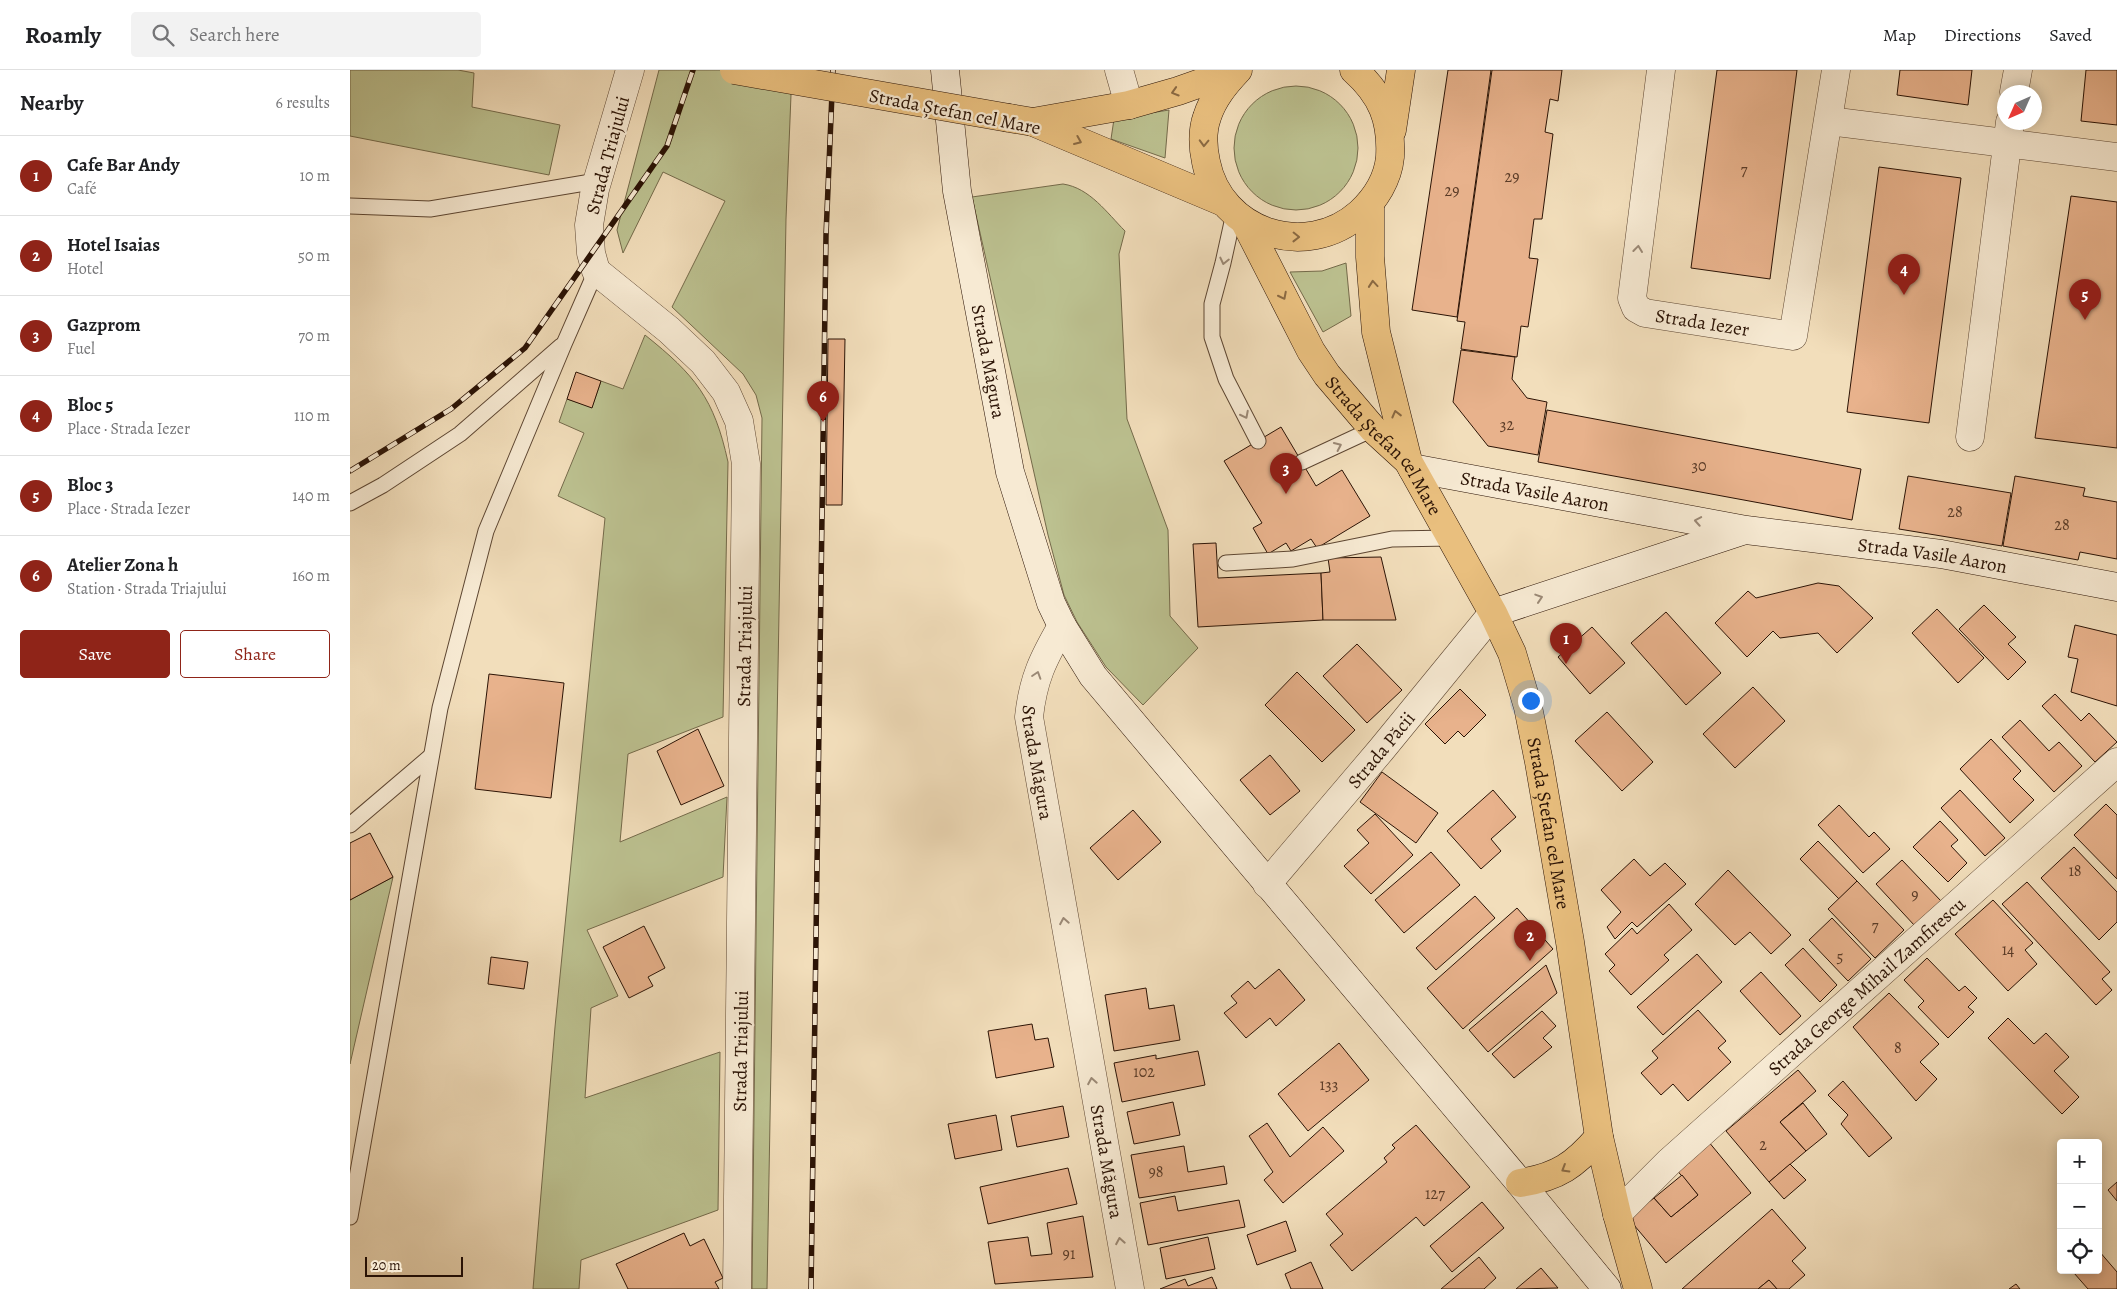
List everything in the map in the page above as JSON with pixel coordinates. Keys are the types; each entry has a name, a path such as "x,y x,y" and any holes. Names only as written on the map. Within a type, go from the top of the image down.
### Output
{"main road":[{"name":"Strada Ștefan cel Mare","path":"734,70 1021,120 1234,212 1311,351 1338,389 1373,429 1410,464 1493,613 1517,669 1528,707 1539,762 1570,942 1599,1137 1617,1214 1638,1289"},
{"path":"1021,120 1129,106 1178,92 1238,70"},
{"path":"1238,70 1219,91 1206,118 1203,147 1209,176 1234,212 1270,234 1297,238 1324,234 1349,222 1370,204 1383,183 1390,160 1391,136 1402,70"},
{"path":"1354,70 1370,84 1384,108 1391,136"},
{"path":"1370,204 1370,257 1376,332 1410,464"},
{"path":"1520,1183 1539,1180 1564,1170 1582,1156 1599,1137"}],"street":[{"name":"Strada Triajului","path":"630,70 597,180 589,225 590,253 596,271 669,330 704,362 726,392 739,421 746,464 737,1289"},
{"name":"Strada Măgura","path":"945,70 957,191 1010,472 1049,595 1062,626 1041,662 1032,693 1029,717 1130,1289"},
{"path":"1119,70 1129,106"},
{"name":"Strada Iezer","path":"1661,70 1632,298 1636,308 1645,313 1793,336 1836,70"},
{"path":"2015,85 2018,70"},
{"path":"1829,121 2009,133 2117,157"},
{"path":"1970,437 2009,133"},
{"name":"Strada Vasile Aaron","path":"1410,464 1746,530 1941,554 2117,587"},
{"name":"Strada Vasile Aaron","path":"1493,613 1746,530"},
{"name":"Strada Păcii","path":"1266,884 1375,757 1493,613"},
{"path":"1062,626 1093,676 1607,1289"},
{"name":"Strada George Mihail Zamfirescu","path":"1617,1214 1670,1162 2117,762"}],"lane":[{"path":"350,206 430,209 597,180"},
{"path":"1234,212 1224,264 1212,304 1212,337 1226,379 1258,441"},
{"path":"350,1217 440,708 486,531 596,271"},
{"path":"350,503 383,486 460,434 564,344"},
{"path":"1302,462 1373,429"},
{"path":"1226,563 1293,559 1392,539 1452,538"},
{"path":"350,825 432,756"}],"green space":[{"path":"350,70 458,70 474,73 472,107 560,125 549,175 350,136"},
{"path":"659,70 792,70 786,219 767,1289 752,1289 762,418 756,395 743,374 672,307 725,201 663,172 623,253 617,230"},
{"path":"1296,86 1320,91 1340,104 1353,124 1358,148 1353,172 1340,192 1320,205 1296,210 1272,205 1252,192 1239,172 1234,148 1239,124 1252,104 1272,91"},
{"path":"1169,110 1165,158 1111,139 1114,119"},
{"path":"1063,184 1073,186 1090,196 1125,231 1119,254 1127,419 1168,530 1170,616 1198,648 1143,705 1106,667 1077,622 1064,595 1048,535 972,197"},
{"path":"1346,263 1351,316 1323,332 1290,272 1322,271"},
{"path":"645,335 677,363 700,389 716,421 728,462 723,717 628,754 620,842 727,797 723,877 587,930 618,996 591,1008 585,1098 720,1052 718,1210 581,1260 579,1289 533,1289 555,1027 605,518 558,496 584,433 559,422 567,399 592,407 601,381 623,389"},
{"path":"393,877 350,1064 350,900"}],"building":[{"path":"1448,70 1491,70 1457,317 1412,310"},
{"path":"1492,70 1562,70 1558,101 1550,99 1545,132 1553,134 1542,219 1534,219 1529,258 1538,259 1528,327 1521,326 1517,357 1461,349 1465,322 1457,321"},
{"path":"1717,70 1797,70 1770,279 1691,268"},
{"path":"1900,70 1972,70 1968,105 1897,95"},
{"path":"2086,70 2117,70 2117,125 2081,121"},
{"path":"1879,167 1961,178 1929,423 1847,412"},
{"path":"2071,196 2117,202 2117,448 2035,438"},
{"path":"828,339 845,339 842,505 826,505"},
{"path":"1461,350 1515,357 1512,379 1527,398 1547,402 1538,455 1488,446 1453,402"},
{"path":"576,372 601,381 592,408 567,399"},
{"path":"1547,410 1861,469 1852,520 1538,462"},
{"path":"1281,427 1316,486 1342,470 1370,516 1317,548 1311,539 1291,551 1286,543 1268,554 1253,528 1262,523 1224,461"},
{"path":"1908,476 2011,493 2002,546 1899,529"},
{"path":"2015,476 2085,488 2083,496 2117,502 2117,559 2080,552 2078,560 2003,546"},
{"path":"1216,543 1218,578 1321,573 1323,620 1198,627 1193,544"},
{"path":"1381,557 1396,620 1323,620 1321,573 1330,572 1328,558"},
{"path":"1818,583 1839,586 1873,618 1837,653 1818,633 1780,638 1773,631 1747,657 1715,623 1748,591 1756,598"},
{"path":"1984,605 2016,637 2008,644 2026,662 2008,680 1959,629"},
{"path":"1937,609 1984,658 1958,683 1912,633"},
{"path":"1666,612 1721,673 1686,705 1631,643"},
{"path":"2075,625 2117,635 2117,706 2071,692 2078,659 2068,657"},
{"path":"1592,627 1625,663 1590,694 1558,657"},
{"path":"1357,644 1402,690 1367,723 1323,676"},
{"path":"1297,672 1355,730 1322,762 1265,705"},
{"path":"489,674 564,683 551,798 475,789"},
{"path":"1753,687 1785,721 1735,768 1703,734"},
{"path":"1460,689 1486,715 1464,737 1458,731 1445,744 1425,724"},
{"path":"2055,694 2081,721 2089,713 2117,742 2095,762 2042,706"},
{"path":"1607,712 1653,762 1622,791 1575,741"},
{"path":"2020,720 2049,751 2059,742 2082,766 2054,792 2002,737"},
{"path":"698,729 724,786 681,805 657,751"},
{"path":"1991,739 2021,771 2013,779 2034,800 2010,823 1960,769"},
{"path":"1270,755 1300,791 1270,815 1240,780"},
{"path":"1382,772 1438,813 1416,843 1360,802"},
{"path":"1493,790 1516,817 1491,839 1501,851 1481,869 1447,831"},
{"path":"1960,790 2005,838 1985,856 1941,808"},
{"path":"2106,804 2117,815 2117,879 2074,835"},
{"path":"1839,805 1869,837 1874,832 1890,849 1863,873 1818,825"},
{"path":"1133,810 1161,842 1118,880 1090,848"},
{"path":"1375,814 1413,855 1371,894 1344,866 1369,843 1357,830"},
{"path":"1940,821 1958,840 1951,846 1967,863 1948,882 1913,847"},
{"path":"370,833 393,877 350,900 350,843"},
{"path":"1818,841 1857,881 1839,899 1800,859"},
{"path":"2074,847 2117,892 2117,922 2099,940 2041,878"},
{"path":"1431,852 1460,885 1404,933 1375,900"},
{"path":"1634,859 1650,876 1665,863 1686,884 1637,927 1632,922 1615,939 1607,927 1621,912 1601,890"},
{"path":"1902,860 1941,901 1915,926 1876,884"},
{"path":"1728,870 1791,935 1771,954 1750,932 1735,945 1695,904"},
{"path":"1857,881 1904,930 1875,958 1828,909"},
{"path":"2027,882 2110,972 2102,979 2112,990 2096,1005 2002,904"},
{"path":"1475,896 1495,918 1436,970 1416,948"},
{"path":"1993,900 2033,943 2025,950 2037,964 2008,991 1955,934"},
{"path":"1669,904 1692,930 1664,955 1669,960 1631,995 1609,971 1615,965 1605,954 1632,928 1637,934"},
{"path":"1517,908 1553,949 1463,1029 1427,988"},
{"path":"1832,918 1871,959 1848,981 1809,940"},
{"path":"644,926 665,968 648,977 653,986 629,998 603,947"},
{"path":"1803,948 1837,985 1820,1002 1785,965"},
{"path":"1697,954 1722,982 1663,1035 1637,1007"},
{"path":"491,957 528,962 524,989 488,984"},
{"path":"1927,958 1959,991 1965,986 1977,998 1968,1007 1974,1012 1948,1038 1918,1007 1924,1001 1904,980"},
{"path":"1546,965 1557,993 1488,1052 1469,1030"},
{"path":"1279,969 1305,1000 1276,1026 1270,1018 1246,1038 1224,1013 1237,1003 1231,996 1248,981 1255,989"},
{"path":"1761,972 1801,1016 1780,1035 1740,991"},
{"path":"1146,988 1149,1009 1174,1005 1180,1040 1114,1051 1105,995"},
{"path":"1889,993 1939,1044 1920,1062 1937,1079 1916,1101 1853,1027"},
{"path":"1698,1010 1726,1041 1718,1048 1731,1062 1688,1101 1673,1084 1661,1095 1641,1073 1658,1058 1652,1051"},
{"path":"1542,1011 1556,1026 1543,1038 1552,1047 1514,1078 1492,1054"},
{"path":"2008,1018 2034,1044 2046,1033 2069,1057 2054,1071 2079,1097 2062,1114 1988,1038"},
{"path":"1032,1024 1035,1040 1048,1038 1054,1067 996,1078 988,1031"},
{"path":"1339,1043 1369,1080 1308,1131 1278,1094"},
{"path":"1198,1051 1205,1085 1122,1102 1114,1063 1156,1055 1156,1059"},
{"path":"1798,1070 1816,1091 1780,1122 1806,1151 1769,1182 1726,1131"},
{"path":"1843,1081 1892,1138 1869,1157 1841,1124 1848,1115 1828,1095"},
{"path":"1173,1102 1180,1135 1134,1144 1127,1112"},
{"path":"1803,1103 1827,1134 1806,1151 1780,1122"},
{"path":"1063,1106 1069,1137 1017,1147 1011,1116"},
{"path":"996,1115 1002,1150 955,1159 948,1124"},
{"path":"1267,1123 1290,1157 1323,1127 1344,1151 1283,1203 1264,1180 1273,1172 1249,1136"},
{"path":"1416,1125 1470,1187 1424,1226 1416,1217 1352,1271 1330,1245 1343,1234 1326,1214 1387,1162 1384,1158 1395,1148 1392,1145"},
{"path":"1708,1141 1751,1193 1666,1263 1628,1218 1654,1198 1671,1217 1698,1195 1675,1168"},
{"path":"1184,1146 1188,1172 1224,1166 1227,1184 1139,1198 1131,1155"},
{"path":"1790,1164 1806,1180 1784,1199 1769,1182"},
{"path":"1068,1168 1077,1204 988,1224 980,1187"},
{"path":"1682,1175 1698,1195 1671,1217 1654,1198"},
{"path":"2117,1182 2117,1201 2108,1190"},
{"path":"1175,1196 1178,1211 1239,1200 1245,1227 1148,1245 1140,1203"},
{"path":"1482,1202 1504,1228 1452,1272 1430,1246"},
{"path":"1772,1209 1806,1248 1792,1261 1805,1275 1789,1289 1777,1289 1769,1280 1758,1289 1682,1289"},
{"path":"1083,1216 1093,1277 995,1284 988,1242 1028,1237 1031,1256 1052,1254 1047,1223"},
{"path":"1286,1221 1296,1251 1257,1265 1247,1235"},
{"path":"684,1233 690,1246 704,1239 723,1278 715,1282 719,1289 628,1289 616,1264"},
{"path":"1208,1237 1215,1269 1166,1279 1160,1248"},
{"path":"2102,1254 2117,1272 2117,1289 2088,1289 2075,1274 2102,1274"},
{"path":"1479,1257 1496,1278 1484,1289 1441,1289"},
{"path":"1311,1262 1323,1289 1291,1289 1285,1274"},
{"path":"1541,1268 1558,1288 1516,1289"},
{"path":"1212,1277 1217,1289 1160,1289 1185,1279 1188,1286"},
{"path":"1769,1280 1777,1289 1758,1289"},
{"path":"2016,1284 2020,1289 2009,1289"}],"railway":[{"path":"350,471 451,409 525,348 667,146 693,70"},
{"path":"811,1289 826,235 833,70"}],"place":[{"name":"Bloc 5","path":"1904,295"},
{"name":"Bloc 3","path":"2085,320"},
{"name":"Atelier Zona h","path":"823,422"},
{"name":"Gazprom","path":"1286,494"},
{"name":"Cafe Bar Andy","path":"1566,664"},
{"name":"Hotel Isaias","path":"1530,961"}]}
